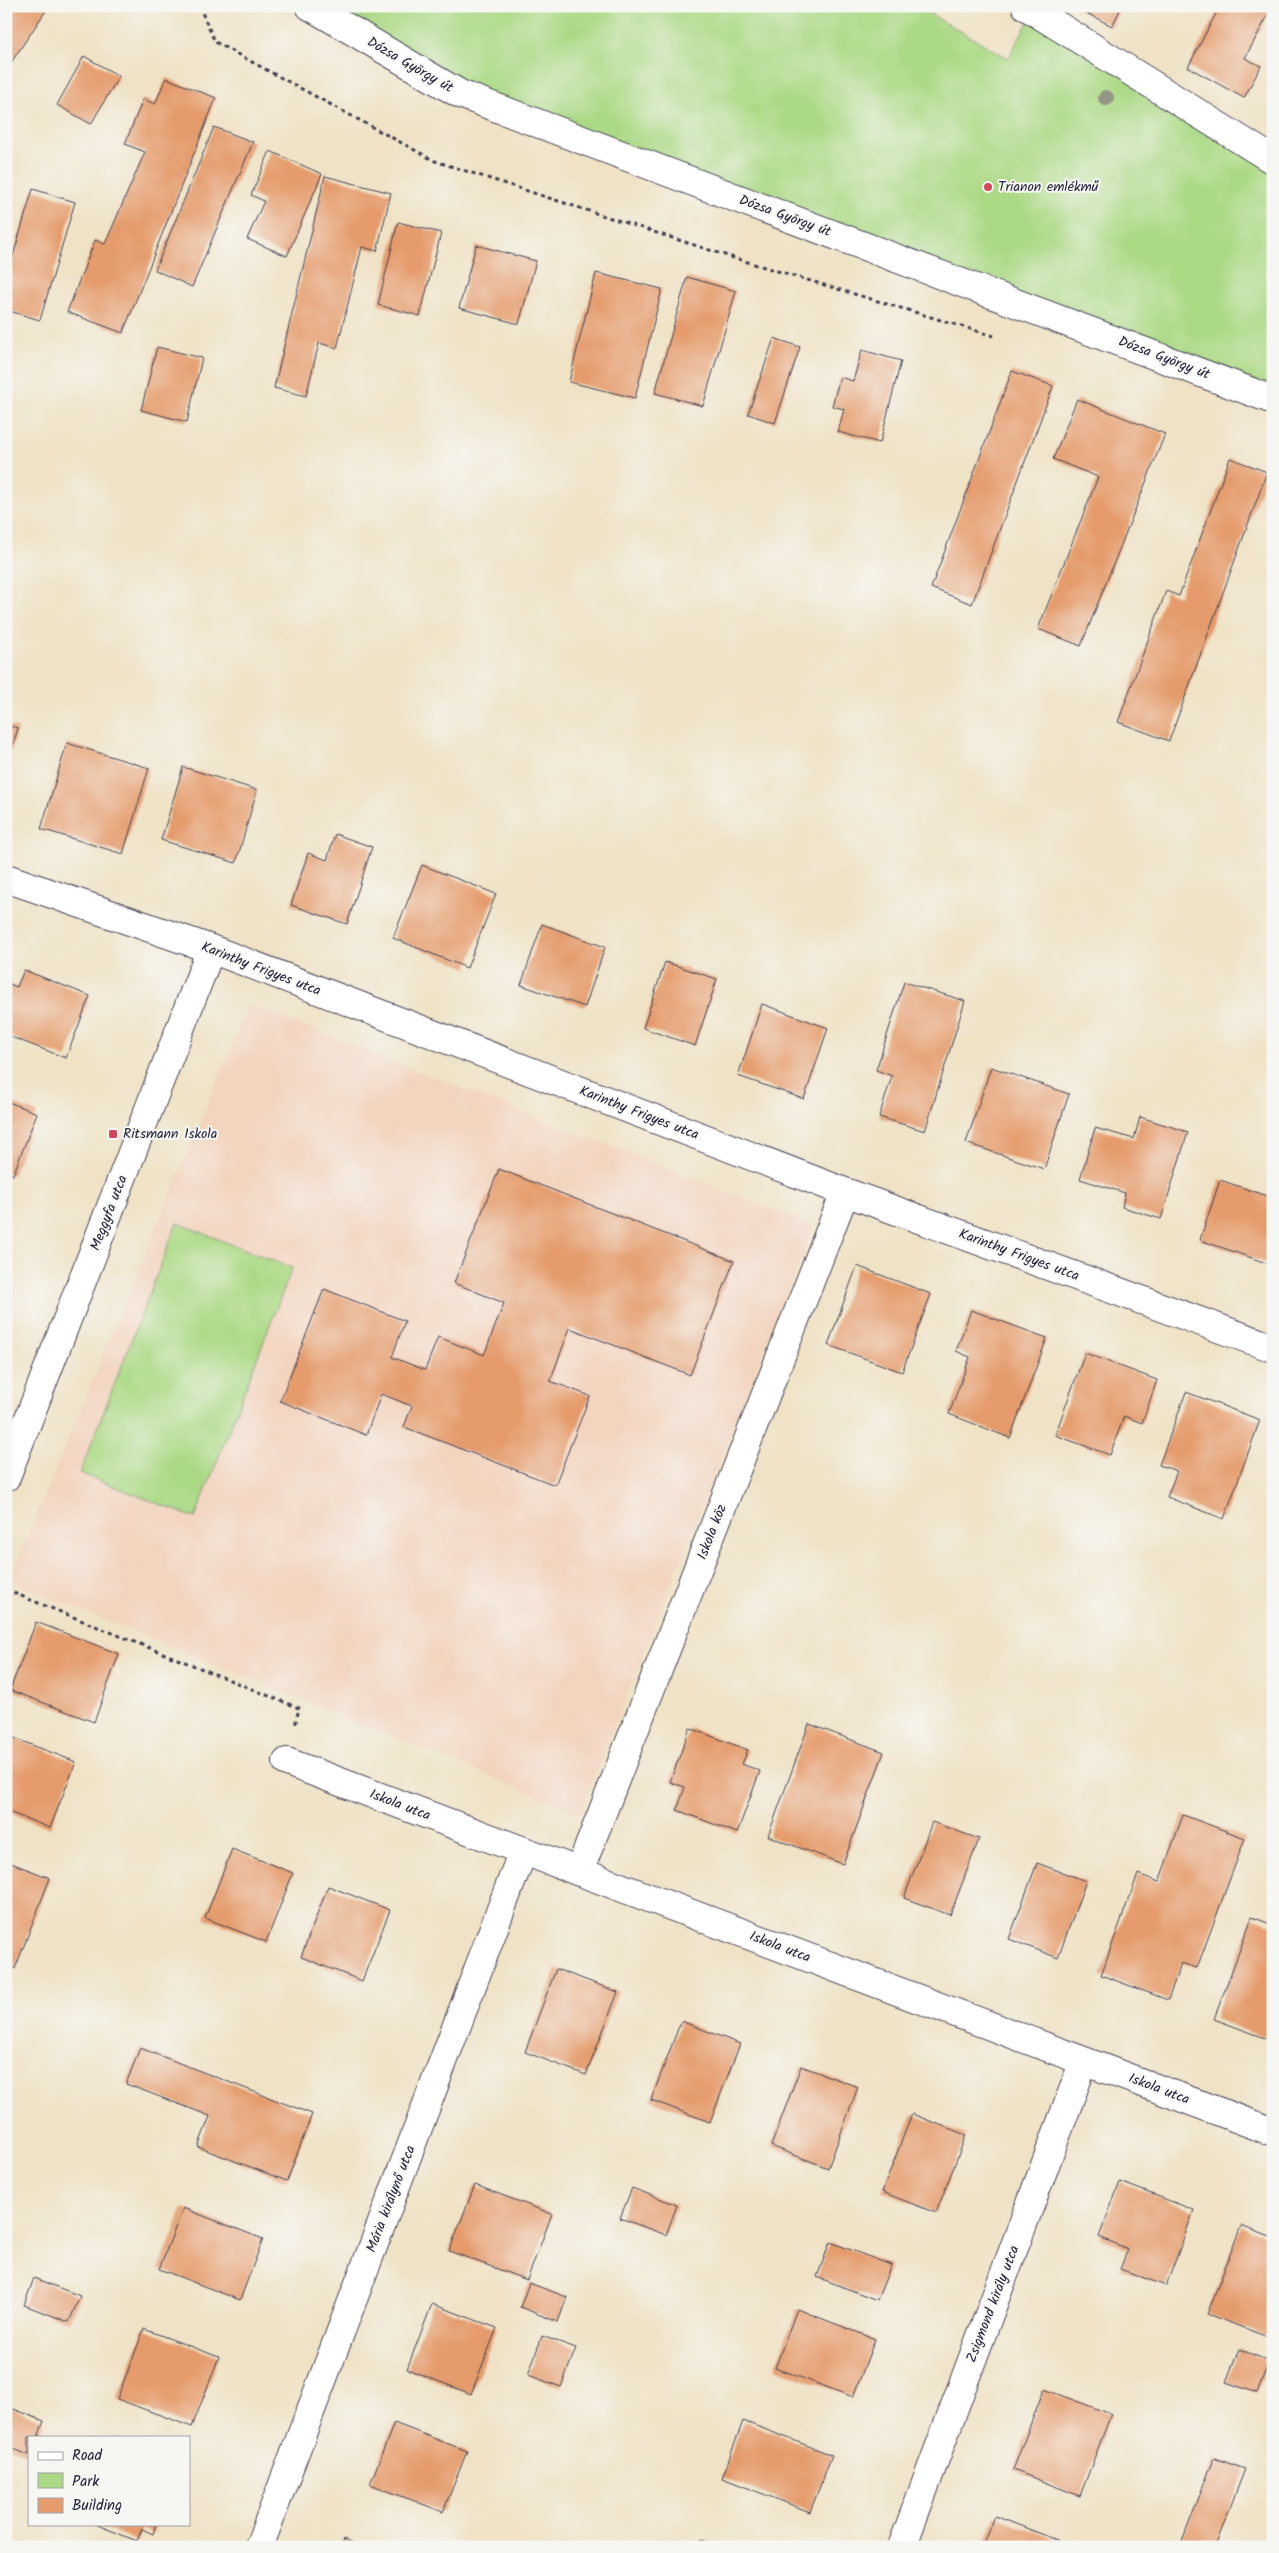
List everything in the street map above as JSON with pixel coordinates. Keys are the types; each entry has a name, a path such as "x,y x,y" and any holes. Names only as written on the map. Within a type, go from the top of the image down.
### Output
{"street":[{"name":"Dózsa György út","path":"310,6 460,94 1273,400"},
{"path":"1026,6 1273,160"},
{"name":"Karinthy Frigyes utca","path":"6,878 211,949 845,1192 1273,1348"},
{"name":"Meggyfa utca","path":"6,1477 211,949"},
{"name":"Iskola köz","path":"579,1872 845,1192"},
{"name":"Iskola utca","path":"287,1762 1273,2132"},
{"name":"Mária királynő utca","path":"259,2547 522,1851"},
{"name":"Zsigmond király utca","path":"902,2547 1084,2061"}],"path":[{"path":"199,6 215,42 435,161 731,257 999,338"},
{"path":"6,1590 299,1708 287,1762"}],"shaded area":[{"path":"249,1005 814,1226 580,1813 9,1581"}],"green space":[{"path":"310,6 916,6 1008,58 1034,11 1273,160 1273,400 460,94"},
{"path":"177,1223 292,1268 195,1518 80,1473"}],"building":[{"path":"6,6 49,6 6,70"},
{"path":"1072,6 1122,6 1112,26"},
{"path":"1220,6 1273,6 1245,58 1261,66 1244,98 1188,67"},
{"path":"84,56 119,76 91,124 57,105"},
{"path":"166,78 216,98 123,333 67,312 95,240 105,244 145,152 125,144 143,99 155,104"},
{"path":"214,127 253,142 192,287 155,270"},
{"path":"270,151 322,174 287,256 247,239 264,201 251,195"},
{"path":"325,176 391,193 377,251 362,247 337,348 319,343 306,396 274,388"},
{"path":"33,189 75,202 40,320 6,310 6,279"},
{"path":"398,222 441,233 420,316 378,305"},
{"path":"476,245 536,261 519,324 459,308"},
{"path":"596,273 662,289 635,398 569,382"},
{"path":"687,277 736,291 703,406 655,393"},
{"path":"774,338 800,347 775,423 748,414"},
{"path":"157,347 202,358 187,422 141,410"},
{"path":"862,350 901,361 880,443 838,432 844,409 832,406 840,377 853,381"},
{"path":"1012,371 1053,386 972,604 931,588"},
{"path":"1077,399 1165,434 1081,646 1038,629 1098,477 1053,459"},
{"path":"1230,458 1267,472 1169,741 1118,722 1166,591 1179,596"},
{"path":"6,725 18,728 7,764 6,764"},
{"path":"67,743 149,768 123,854 41,829"},
{"path":"183,767 257,790 236,863 161,840"},
{"path":"335,834 372,847 347,924 291,905 308,853 327,860"},
{"path":"422,865 496,894 467,968 393,938"},
{"path":"542,924 605,947 585,1007 521,985"},
{"path":"665,962 717,979 695,1046 643,1028"},
{"path":"24,970 90,996 66,1058 6,1035 6,983 17,987"},
{"path":"904,982 965,1001 925,1131 879,1117 892,1076 876,1070"},
{"path":"762,1004 828,1028 804,1099 738,1076"},
{"path":"991,1067 1069,1094 1044,1169 966,1143"},
{"path":"6,1101 37,1113 13,1175 6,1172"},
{"path":"1140,1117 1188,1132 1161,1219 1122,1207 1125,1193 1080,1179 1095,1128 1134,1139"},
{"path":"499,1169 734,1261 690,1375 570,1328 550,1381 590,1396 555,1485 404,1427 412,1406 381,1394 366,1435 280,1401 324,1289 405,1321 392,1357 425,1370 438,1337 484,1355 504,1303 454,1283"},
{"path":"1220,1180 1273,1198 1272,1265 1200,1240"},
{"path":"857,1266 931,1294 902,1372 828,1345"},
{"path":"971,1310 1047,1338 1010,1438 949,1414 970,1357 956,1351"},
{"path":"1085,1353 1157,1380 1142,1423 1124,1416 1110,1455 1055,1435"},
{"path":"1186,1392 1260,1420 1224,1519 1167,1497 1177,1471 1159,1465"},
{"path":"36,1622 119,1654 94,1722 10,1690"},
{"path":"809,1724 884,1752 843,1864 768,1836"},
{"path":"690,1728 748,1750 742,1764 760,1771 737,1833 677,1810 685,1787 670,1782"},
{"path":"6,1735 76,1762 50,1828 6,1811"},
{"path":"1183,1815 1245,1838 1197,1968 1181,1963 1168,2000 1101,1975 1138,1874 1159,1882"},
{"path":"932,1822 979,1839 950,1915 904,1898"},
{"path":"232,1849 293,1873 266,1942 205,1918"},
{"path":"6,1861 50,1878 15,1969 6,1965"},
{"path":"1037,1863 1086,1881 1058,1958 1009,1939"},
{"path":"328,1886 390,1910 362,1981 301,1957"},
{"path":"1252,1917 1273,1925 1273,2041 1214,2019"},
{"path":"556,1969 618,1992 586,2075 525,2052"},
{"path":"681,2021 740,2044 710,2122 651,2100"},
{"path":"140,2048 312,2114 287,2181 198,2147 210,2116 126,2084"},
{"path":"801,2066 858,2087 828,2168 771,2146"},
{"path":"912,2114 966,2135 936,2213 882,2192"},
{"path":"1120,2182 1194,2210 1166,2286 1120,2269 1128,2249 1099,2237"},
{"path":"475,2185 552,2214 527,2280 449,2251"},
{"path":"632,2188 677,2205 666,2235 620,2218"},
{"path":"183,2208 263,2239 240,2300 159,2269"},
{"path":"1241,2226 1273,2238 1273,2339 1207,2314"},
{"path":"830,2242 891,2265 877,2300 817,2277"},
{"path":"34,2278 80,2296 69,2322 24,2305"},
{"path":"529,2283 567,2297 558,2322 520,2307"},
{"path":"432,2304 497,2328 471,2394 407,2369"},
{"path":"797,2309 875,2339 853,2397 775,2368"},
{"path":"144,2329 219,2357 192,2427 117,2399"},
{"path":"542,2336 576,2348 561,2387 528,2375"},
{"path":"1239,2349 1269,2361 1257,2393 1226,2382"},
{"path":"1044,2389 1111,2414 1080,2496 1013,2470"},
{"path":"6,2406 44,2421 38,2436 28,2436 28,2455 6,2446"},
{"path":"743,2421 832,2455 810,2512 722,2478"},
{"path":"394,2423 467,2451 443,2512 370,2484"},
{"path":"1214,2458 1245,2469 1215,2547 1180,2547"},
{"path":"995,2516 1075,2547 983,2547"},
{"path":"100,2526 155,2526 153,2534 142,2529 137,2541"},
{"path":"344,2539 363,2547 341,2547"},
{"path":"702,2540 720,2547 700,2547"}],"place":[{"name":"Trianon emlékmű","path":"988,187"},
{"name":"Ritsmann Iskola","path":"113,1134"}]}
